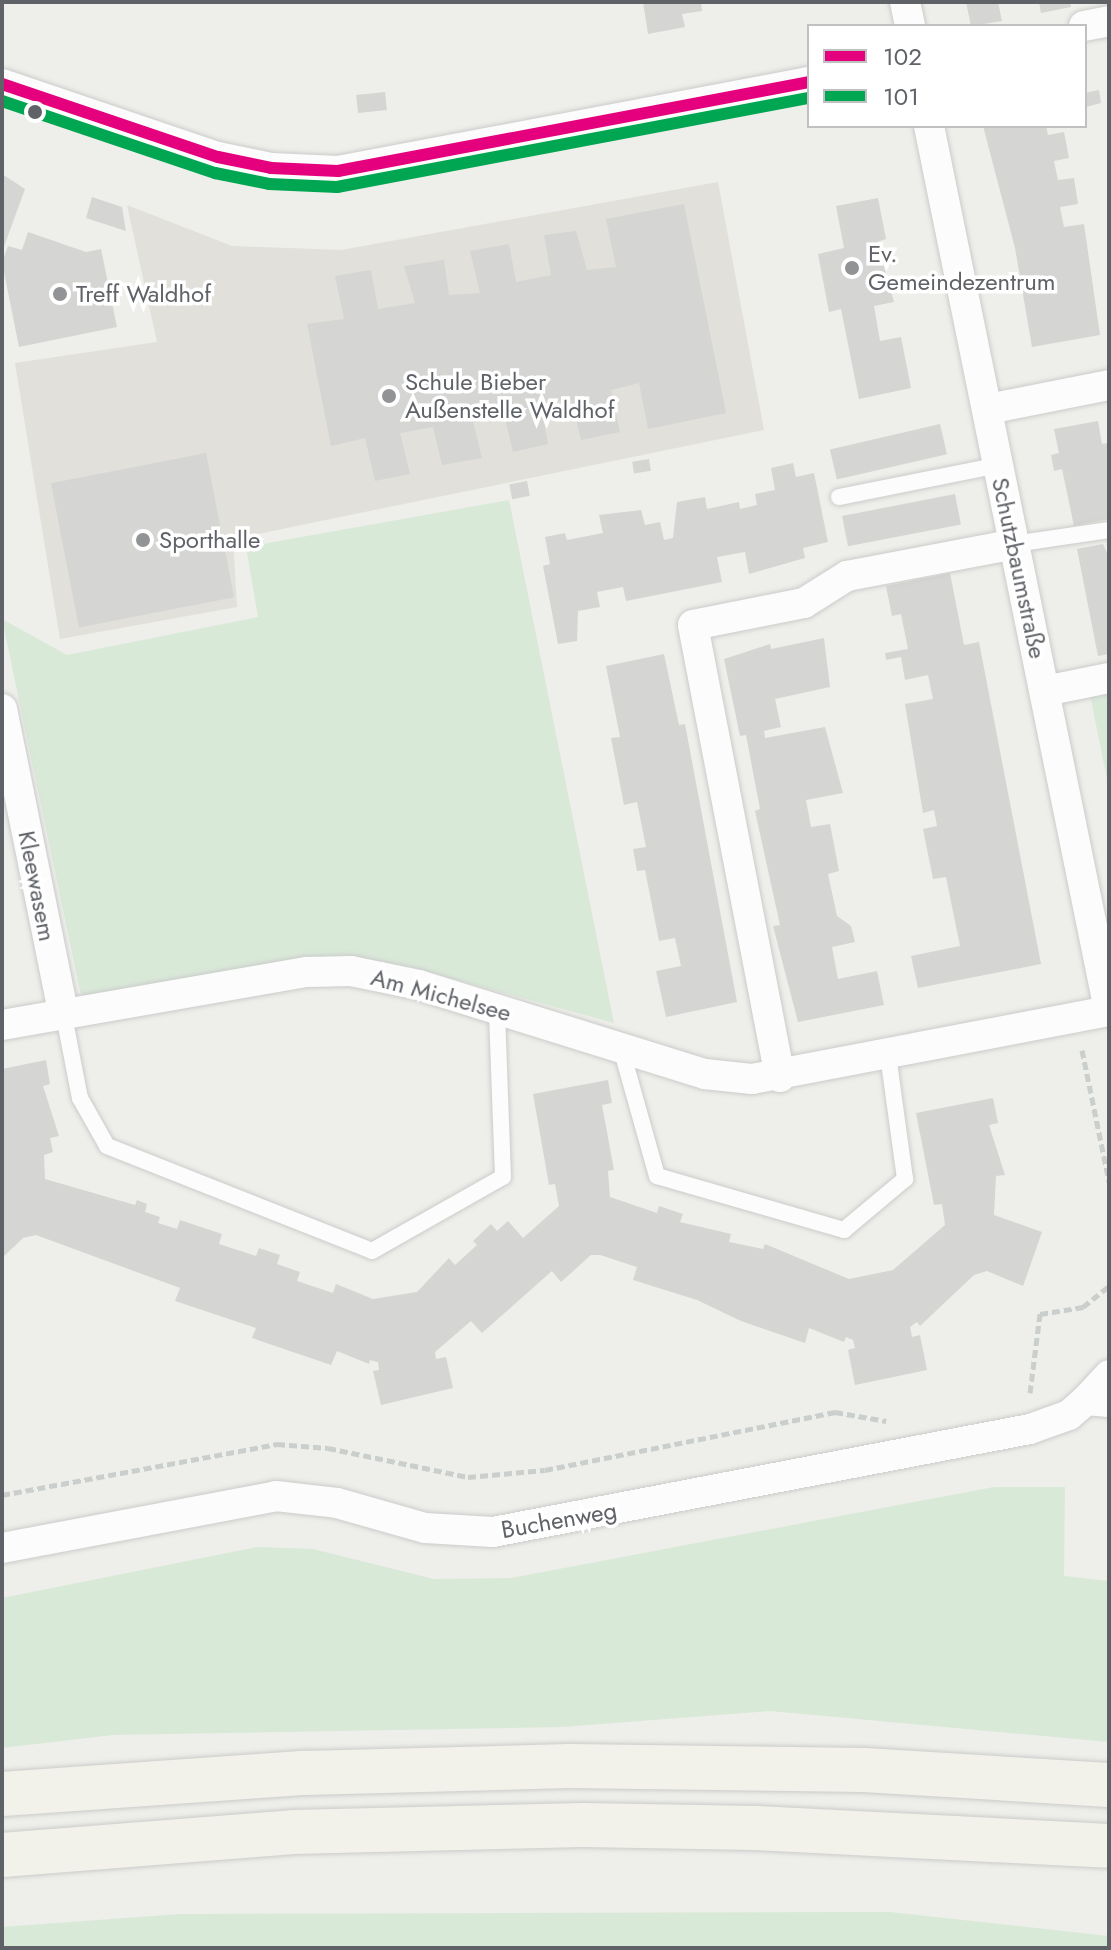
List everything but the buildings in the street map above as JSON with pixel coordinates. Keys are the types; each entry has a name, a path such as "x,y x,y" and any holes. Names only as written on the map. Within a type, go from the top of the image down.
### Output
{"main road":[{"path":"2,1794 305,1773 569,1766 864,1770 1109,1785"},
{"path":"2,1855 293,1832 583,1825 756,1828 1109,1846"}],"street":[{"path":"905,2 910,24"},
{"path":"1087,25 1109,21"},
{"path":"2,84 218,157 271,168 338,171 807,82"},
{"name":"Schutzbaumstraße","path":"929,128 1109,1010"},
{"path":"988,409 1109,385"},
{"path":"780,1077 693,625 804,603 847,576 1014,544"},
{"path":"1045,691 1109,678"},
{"name":"Kleewasem","path":"2,709 64,1016"},
{"name":"Am Michelsee","path":"2,1025 307,972 384,977 705,1074 780,1077 1109,1010"},
{"path":"1098,1401 1109,1375"},
{"name":"Buchenweg","path":"2,1548 276,1496 337,1503 425,1528 505,1530 1030,1429 1098,1401"}],"lane":[{"path":"839,497 999,465"},
{"path":"1014,544 1109,530"},
{"path":"64,1016 80,1098 107,1146 372,1251 503,1177 497,1010"},
{"path":"621,1048 657,1176 844,1230 905,1179 888,1055"}],"path":[{"path":"1075,1018 1109,1182"},
{"path":"1015,1400 1030,1397 1040,1314 1083,1307 1109,1286"},
{"path":"2,1495 277,1444 328,1448 468,1477 545,1470 835,1412 891,1422"}],"shaded area":[{"name":"Schule Bieber Außenstelle Waldhof","path":"718,182 764,430 233,539 237,607 60,639 15,363 157,342 127,205 232,246 341,250"}],"green space":[{"path":"509,500 614,1023 410,967 354,961 83,1005 2,619 67,655 258,617 246,547"},
{"path":"1109,691 1109,789 1090,695"},
{"path":"994,1487 1065,1487 1064,1576 1109,1581 1109,1742 770,1711 562,1727 113,1735 2,1748 2,1598 257,1547 313,1549 434,1579 511,1578"},
{"path":"890,1912 1109,1936 1109,1948 2,1948 2,1927 180,1914"}],"transit line":[{"name":"102","path":"2,84 218,157 271,168 338,171 807,82"},
{"name":"101","path":"2,101 215,173 269,184 337,187 807,98"}],"place":[{"name":"Ev. Gemeindezentrum","path":"852,268"},
{"name":"Treff Waldhof","path":"60,294"},
{"name":"Schule Bieber Außenstelle Waldhof","path":"389,396"},
{"name":"Sporthalle","path":"143,540"}]}
